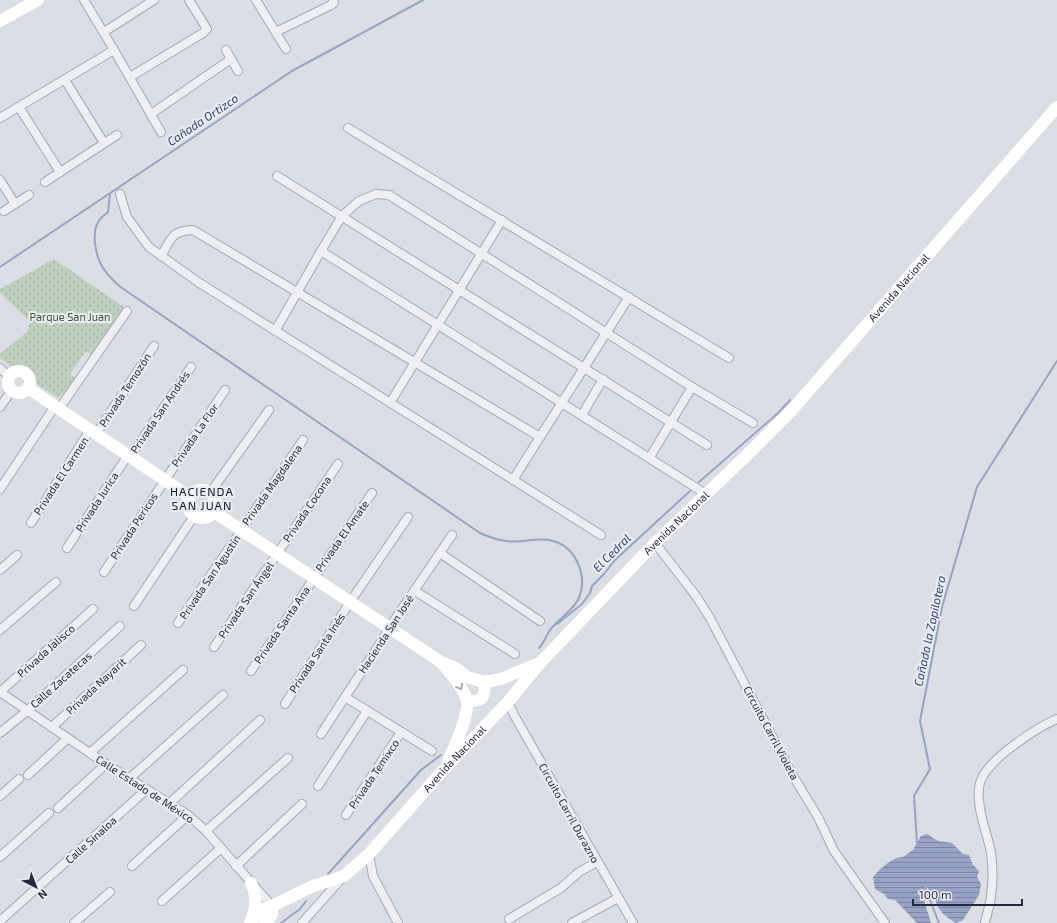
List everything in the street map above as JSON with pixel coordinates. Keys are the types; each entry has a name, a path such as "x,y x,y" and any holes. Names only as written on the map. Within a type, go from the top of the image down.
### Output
{"main road":[{"path":"0,22 38,0"},
{"name":"Avenida Nacional","path":"250,923 263,909 313,886 344,876 369,854 446,767 508,702 540,663 655,543 792,411 1057,107"},
{"path":"18,371 25,373 30,378 30,385 28,388 19,393 12,390 8,384 10,377 18,371"},
{"path":"28,388 190,497"},
{"path":"201,490 210,493 215,499 216,508 214,512 203,518 194,516 189,509 188,501 190,497 201,490"},
{"path":"214,512 441,662 456,668 467,677 484,682 501,680 540,663"},
{"path":"441,662 459,684 467,701 465,717 446,767"},
{"path":"501,680 508,702"},
{"path":"467,701 476,702 481,699 485,692 484,682"},
{"path":"465,717 486,725"},
{"path":"250,923 255,911 256,896 251,883"},
{"path":"265,923 272,915 272,906"}],"street":[{"path":"84,0 161,132"},
{"path":"104,32 154,0"},
{"path":"130,77 203,33 207,29 189,0"},
{"path":"256,0 286,48"},
{"path":"276,32 334,4 334,0"},
{"path":"0,118 114,50"},
{"path":"226,50 238,71"},
{"path":"150,114 231,59"},
{"path":"65,80 104,143"},
{"path":"19,107 60,172"},
{"path":"348,128 729,358"},
{"path":"45,182 117,135"},
{"path":"278,176 707,445"},
{"path":"0,180 15,204"},
{"path":"120,194 127,217 149,247 161,256 198,282 275,331 601,535"},
{"path":"275,331 320,251 342,216 359,201 376,194 389,195 692,388 753,423"},
{"path":"4,211 29,195"},
{"path":"390,403 502,220"},
{"path":"161,256 173,235 181,230 194,230 540,437"},
{"path":"320,251 650,457 706,494"},
{"path":"513,480 629,297"},
{"path":"0,489 127,311"},
{"name":"Privada Temozón","path":"93,432 154,346"},
{"name":"Privada San Andrés","path":"129,456 190,367"},
{"path":"0,368 10,377"},
{"path":"582,415 603,379"},
{"path":"650,457 692,388"},
{"path":"0,407 12,390"},
{"name":"Privada La Flor","path":"164,480 225,390"},
{"path":"210,493 269,410"},
{"name":"Privada El Carmen","path":"31,523 93,432"},
{"name":"Privada Magdalena","path":"241,530 303,440"},
{"name":"Privada Jurica","path":"67,548 129,456"},
{"name":"Privada Cocona","path":"277,554 338,464"},
{"name":"Privada Pericos","path":"104,572 164,480"},
{"name":"Privada El Amate","path":"313,578 372,493"},
{"path":"134,606 194,516"},
{"name":"Privada Santa Inés","path":"284,704 350,602 408,517"},
{"name":"Privada San Agustín","path":"178,623 241,530"},
{"name":"Hacienda San José","path":"320,734 452,535"},
{"name":"Circuito Carril Violeta","path":"655,543 696,596 710,618 792,774 818,817 834,851 885,923"},
{"path":"440,553 540,621"},
{"name":"Privada San Ángel","path":"214,647 277,554"},
{"path":"0,570 17,555"},
{"name":"Privada Santa Ana","path":"251,671 313,578"},
{"path":"0,630 56,582"},
{"path":"415,591 515,654"},
{"name":"Privada Jalisco","path":"0,692 92,609"},
{"name":"Calle Zacatecas","path":"0,733 27,711 120,626"},
{"name":"Privada Nayarit","path":"52,727 141,645"},
{"path":"90,753 183,670"},
{"name":"Calle Estado de México","path":"0,692 106,764 146,790 170,802 188,815 206,831 272,906"},
{"path":"129,779 223,695"},
{"path":"345,697 432,751"},
{"name":"Circuito Carril Durazno","path":"508,702 632,923"},
{"path":"318,786 367,711"},
{"path":"985,923 991,897 993,875 991,852 983,826 979,800 979,788 983,777 991,765 1016,744 1057,719"},
{"path":"170,802 260,720"},
{"name":"Privada Temixco","path":"346,815 401,732"},
{"path":"28,775 68,738"},
{"path":"206,831 288,758"},
{"path":"58,808 106,764"},
{"path":"0,796 19,779"},
{"name":"Calle Sinaloa","path":"3,919 146,790"},
{"path":"236,866 302,804"},
{"path":"0,857 49,813"},
{"path":"132,866 188,815"},
{"path":"162,901 221,848"},
{"path":"369,854 373,876 398,923"},
{"path":"509,919 561,888 579,872 597,862"},
{"path":"302,923 344,876"},
{"path":"74,923 110,892"},
{"path":"572,923 618,898"}],"green space":[{"name":"Parque San Juan","path":"54,259 124,307 92,355 86,351 70,374 75,378 63,394 58,398 37,384 35,375 27,367 13,368 0,358 0,354 27,332 30,322 0,293 0,289"}],"water":[{"path":"927,834 938,841 952,843 963,854 969,855 973,865 979,871 977,877 981,884 979,895 963,920 956,923 942,912 937,904 936,896 926,887 925,893 920,895 924,900 931,923 917,923 895,900 888,899 884,894 875,889 873,877 891,861 899,857 903,857 913,850 921,836"}],"waterway":[{"name":"Cañada Ortizco","path":"0,267 292,71 423,0"},
{"path":"110,194 108,212 101,218 95,230 95,245 102,267 119,286 480,533 495,539 506,541 549,540 561,544 568,549 574,556 581,572 582,581 579,598 573,607 550,630 539,648"},
{"name":"Cañada la Zopilotera","path":"917,843 914,796 930,769 920,721 942,607 977,487 1057,361"},
{"name":"El Cedral","path":"699,482 778,413 790,400"},
{"name":"El Cedral","path":"557,624 582,604 590,593 592,586 615,560 690,491"},
{"path":"328,874 421,770 441,755"},
{"name":"Cañada la Zopilotera","path":"925,887 939,923"},
{"path":"281,923 300,909 306,901"}],"district":[{"name":"HACIENDA SAN JUAN","path":"202,499"}]}
